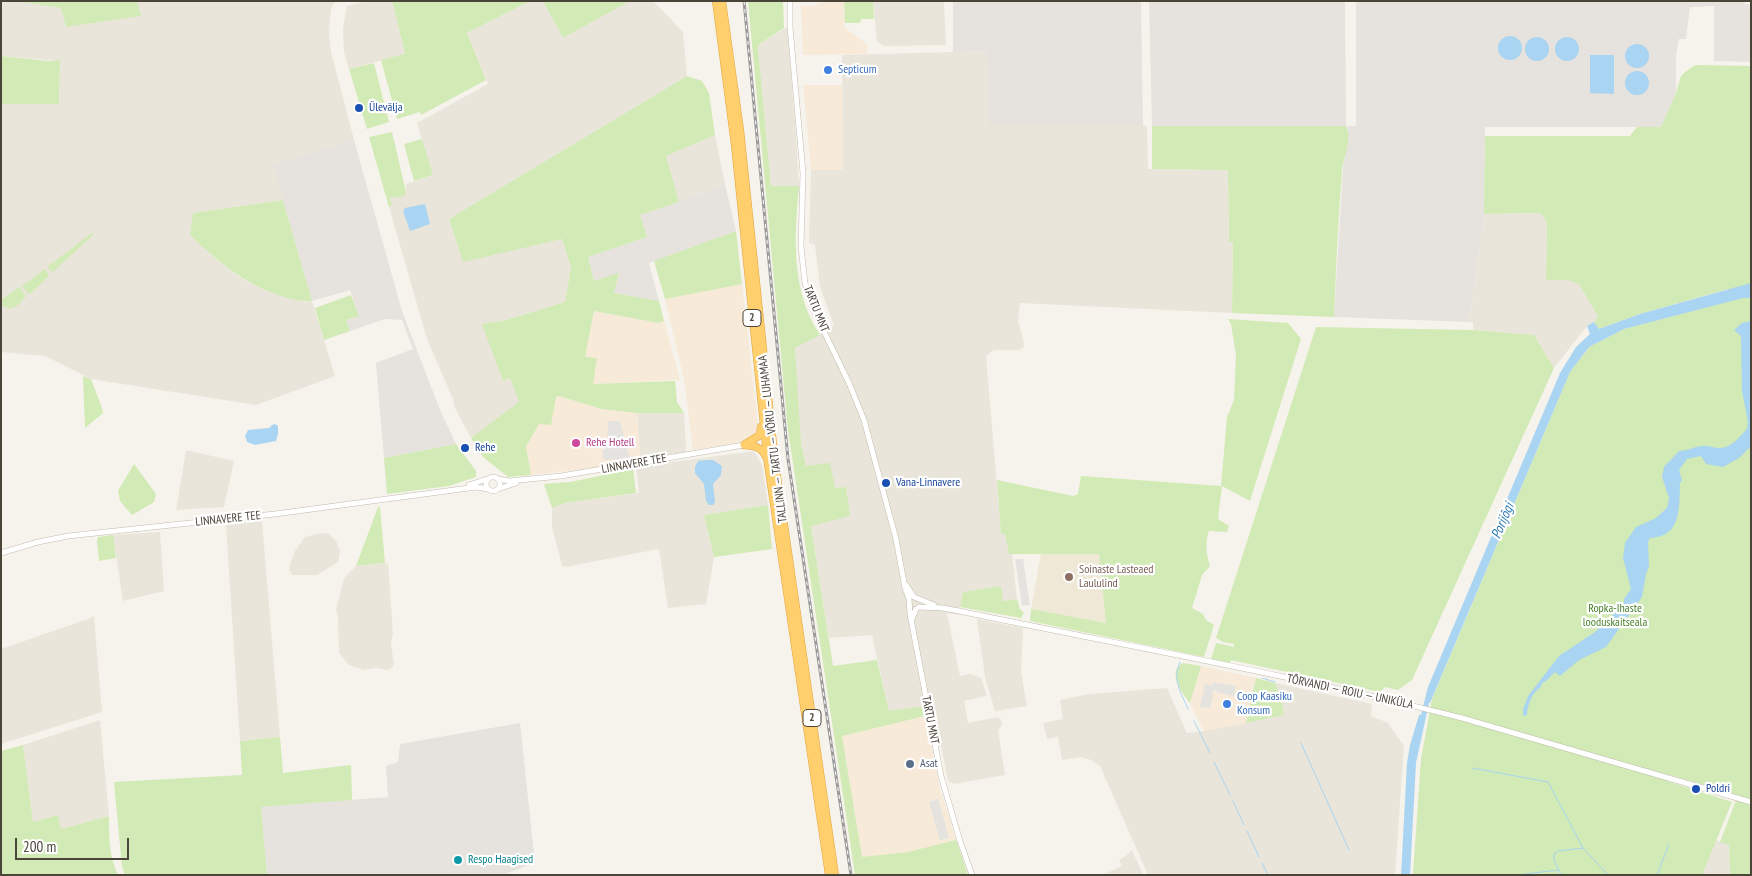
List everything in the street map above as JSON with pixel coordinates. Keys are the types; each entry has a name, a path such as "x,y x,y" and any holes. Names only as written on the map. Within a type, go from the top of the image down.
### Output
{"highway":[{"name":"TALLINN — TARTU — VÕRU — LUHAMAA","path":"716,1 735,145 762,418 829,875"},
{"name":"TALLINN — TARTU — VÕRU — LUHAMAA","path":"722,1 740,130 774,463 835,875"},
{"path":"727,1 733,67 731,73"},
{"path":"744,446 760,435 762,418"},
{"path":"744,446 755,446 762,450 768,464"}],"street":[{"name":"TARTU MNT","path":"790,1 790,27 803,173 801,247 805,284 816,315 850,383 864,420 891,520 905,588 914,598 917,608 912,622"},
{"name":"LINNAVERE TEE","path":"456,490 492,476 504,481 523,480 590,472 744,446"},
{"path":"487,489 485,483 488,478"},
{"path":"498,479 500,483 498,489"},
{"name":"LINNAVERE TEE","path":"1,553 38,542 68,536 274,514 477,487 494,491 523,480"},
{"name":"TARTU MNT","path":"914,598 909,606 941,776 972,875"},
{"name":"TÕRVANDI — ROIU — UNIKÜLA","path":"914,598 943,608 1415,706 1751,802"},
{"name":"TÕRVANDI — ROIU — UNIKÜLA","path":"909,606 917,608 943,608"}],"shaded area":[{"path":"1,1 15,1 62,8 66,27 140,16 137,1 337,1 332,5 330,18 331,52 354,140 275,164 283,200 193,213 210,254 230,270 248,282 306,302 312,301 335,376 256,405 91,379 45,356 1,352 1,104 59,103 60,61 1,56"},
{"path":"366,1 392,1 405,54 349,69 344,52 343,29 347,6"},
{"path":"530,1 543,1 563,38 630,1 653,1 683,32 687,76 449,219 463,261 562,239 571,267 565,302 506,320 483,324 503,380 510,378 520,402 471,438 454,406 453,398 427,339 389,207 392,205 390,198 406,192 406,184 433,175 417,123 488,84 467,33"},
{"path":"821,1 844,1 845,28 867,44 867,54 803,55 801,6 815,6"},
{"path":"873,1 944,1 946,45 884,46 877,42"},
{"path":"953,1 1141,1 1143,126 990,126 987,51 953,52"},
{"path":"1149,1 1345,1 1346,126 1356,126 1356,1 1745,1 1745,4 1751,4 1751,62 1714,61 1714,6 1690,7 1686,39 1679,39 1676,56 1676,93 1661,127 1485,127 1484,214 1469,322 1334,317 1343,168 1348,128 1345,126 1152,126"},
{"path":"787,27 799,186 771,186 758,47 761,43"},
{"path":"987,51 1126,126 1147,126 1148,169 1228,170 1229,241 1233,241 1232,313 1020,303 1018,320 1024,344 1023,348 1018,350 994,350 986,356 1001,533 1005,533 1009,553 1012,554 1017,599 1002,601 1001,586 963,592 959,615 947,613 960,676 970,674 981,678 987,696 964,701 968,723 998,717 1001,720 1002,725 998,730 1005,775 954,784 948,781 933,705 889,711 872,635 829,638 811,526 849,515 845,487 835,488 806,466 799,424 795,348 834,326 820,287 815,245 809,242 811,170 843,170 842,55"},
{"path":"803,85 842,85 843,170 811,170"},
{"path":"715,135 725,184 679,202 665,156"},
{"path":"354,140 402,311 440,410 456,444 384,458 376,363 413,349 402,320 385,319 350,331 346,320 359,316 350,290 312,301 274,164"},
{"path":"725,184 736,231 649,263 659,301 614,293 619,274 594,281 588,257 647,237 640,215"},
{"path":"1540,213 1547,222 1546,279 1569,280 1579,284 1598,317 1587,326 1554,368 1534,335 1473,330 1473,322 1469,322 1484,214"},
{"path":"742,284 758,423 756,432 747,441 693,450 684,379 665,299"},
{"path":"594,311 659,323 664,321 680,380 593,384 585,357"},
{"path":"532,393 559,396 601,409 637,413 640,458 594,468 531,475 526,447 538,424"},
{"path":"637,413 684,413 685,452 640,458"},
{"path":"608,421 620,421 630,459 615,462 613,459 605,460 603,457 602,451 607,447"},
{"path":"186,450 234,461 224,507 176,510"},
{"path":"754,451 762,465 768,505 704,515 714,557 706,604 668,608 659,549 565,567 562,566 552,527 552,508 565,503 639,493 636,467"},
{"path":"262,521 280,737 240,741 226,525"},
{"path":"160,532 164,591 123,601 113,535"},
{"path":"328,533 336,541 340,551 338,562 317,575 292,575 289,569 291,562 295,551 305,537"},
{"name":"Soinaste Lasteaed Laululind","path":"1099,553 1106,623 1031,609 1041,554"},
{"path":"1015,559 1023,559 1030,605 1022,606"},
{"path":"388,563 393,634 391,644 394,664 388,670 376,668 364,670 349,665 339,653 338,617 336,610 344,578 356,566"},
{"path":"94,616 102,712 1,744 1,649"},
{"path":"977,619 1023,628 1021,672 1027,706 995,711 985,677"},
{"path":"1201,666 1256,678 1246,723 1204,731 1190,703"},
{"path":"1213,682 1236,686 1234,696 1216,692 1217,690 1215,690 1211,693 1213,694 1210,708 1200,707 1205,684 1212,686"},
{"path":"1275,683 1372,704 1371,716 1388,723 1404,746 1395,875 1148,875 1100,766 1091,760 1081,757 1062,760 1058,737 1047,739 1043,723 1063,719 1060,700 1089,694 1167,688 1187,733 1204,731 1284,715 1281,698"},
{"path":"925,716 940,789 956,840 908,852 862,858 842,736"},
{"path":"100,720 109,816 61,829 33,822 23,745"},
{"path":"520,723 535,863 502,875 267,875 261,807 388,797 386,766 398,762 400,744"},
{"path":"938,799 949,838 940,840 929,802"},
{"path":"1682,826 1729,845 1730,875 1699,875"},
{"path":"1132,850 1143,875 1102,875 1122,866 1119,860"}],"green space":[{"path":"15,1 137,1 141,16 66,27 61,8"},
{"path":"392,1 530,1 467,33 486,80 421,115 420,112 397,119 381,60 405,54"},
{"path":"543,1 630,1 563,38"},
{"path":"748,1 783,1 784,28 758,47 771,186 799,186 796,217 796,249 799,280 808,313 820,335 795,348 801,443 806,466 830,463 835,488 846,487 850,516 811,526 833,666 877,660 889,711 924,706 925,716 842,736 862,857 908,852 956,840 968,875 855,875 788,430"},
{"path":"844,1 873,1 874,19 861,19 860,23 845,23"},
{"path":"1,56 48,61 60,60 59,104 1,104"},
{"path":"374,63 389,122 367,129 349,69"},
{"name":"Ropka-Ihaste looduskaitseala","path":"1696,65 1751,66 1751,875 1730,875 1729,845 1720,842 1738,795 1670,775 1667,781 1732,802 1702,875 1413,875 1421,759 1432,699 1570,372 1589,347 1624,329 1733,300 1728,289 1640,314 1599,329 1594,322 1598,317 1579,284 1568,280 1546,280 1547,222 1540,213 1484,214 1485,136 1630,136 1637,127 1661,127 1676,93 1681,76"},
{"path":"687,76 702,81 709,93 715,135 666,156 679,202 640,215 647,237 588,257 594,281 619,273 614,293 659,301 664,321 659,323 594,311 585,357 597,358 593,384 675,381 677,402 684,413 637,413 601,409 559,396 556,397 551,425 539,424 526,447 531,475 508,477 483,457 471,438 519,402 510,378 503,381 482,324 506,320 565,302 571,267 562,239 463,262 449,219"},
{"path":"1152,126 1345,126 1348,140 1342,171 1334,317 1232,313 1233,242 1229,242 1228,170 1152,169"},
{"path":"392,132 406,192 404,196 390,198 392,205 389,207 369,137"},
{"path":"422,139 433,175 414,181 404,144"},
{"path":"283,200 312,301 298,300 274,294 248,281 224,265 190,235 193,213"},
{"path":"736,231 742,284 665,299 654,261"},
{"path":"92,233 93,235 54,271 52,272 47,267"},
{"path":"45,269 49,275 48,277 30,294 27,293 22,286"},
{"path":"19,287 26,296 21,302 12,308 1,305 1,300"},
{"path":"351,295 359,316 346,320 350,331 324,340 315,308"},
{"path":"1228,319 1288,323 1301,339 1250,501 1222,486 1218,519 1229,526 1227,532 1209,531 1206,548 1210,566 1202,575 1192,608 1203,614 1206,620 1214,625 1204,657 1030,621 1031,609 1106,623 1099,554 1009,554 1005,534 1001,534 997,480 1073,496 1078,494 1081,476 1221,486 1227,417 1234,400 1236,355 1231,324"},
{"path":"1316,327 1473,330 1534,335 1554,368 1412,680 1398,690 1385,687 1380,692 1231,660 1230,664 1211,659 1216,643 1234,647 1234,644 1223,642 1216,638"},
{"path":"83,376 91,379 103,413 85,428"},
{"path":"456,444 476,471 476,477 449,486 387,494 384,458"},
{"path":"134,464 156,494 154,502 132,515 120,501 118,491"},
{"path":"633,469 636,493 565,503 552,508 544,484 570,482"},
{"path":"768,505 772,549 714,557 704,515"},
{"path":"378,507 380,507 385,563 356,566"},
{"path":"113,535 116,558 99,561 98,537"},
{"path":"1001,586 1003,601 1017,599 1020,609 1024,613 1021,618 960,607 963,592"},
{"path":"1183,663 1201,666 1190,703 1177,683 1176,672"},
{"path":"1256,678 1275,683 1281,698 1284,715 1246,723"},
{"path":"280,737 283,773 351,765 352,800 261,807 267,875 125,875 122,867 114,782 242,775 240,741"},
{"path":"23,745 33,822 58,815 61,829 109,816 111,854 118,875 1,875 1,751"}],"water":[{"path":"1510,36 1515,37 1521,43 1521,53 1515,59 1510,60 1505,59 1499,53 1498,48 1499,43 1505,37"},
{"path":"1537,37 1542,38 1548,44 1548,54 1542,60 1537,61 1532,60 1526,54 1525,49 1526,44 1532,38"},
{"path":"1567,37 1572,38 1578,44 1578,54 1572,60 1567,61 1562,60 1556,54 1555,49 1556,44 1562,38"},
{"path":"1637,44 1642,45 1648,51 1648,61 1642,67 1637,68 1632,67 1626,61 1625,56 1626,51 1632,45"},
{"path":"1590,55 1614,55 1614,94 1590,93"},
{"path":"1637,71 1642,72 1648,78 1648,88 1642,94 1637,95 1632,94 1626,88 1625,83 1626,78 1632,72"},
{"path":"425,204 430,224 410,231 403,211 405,208"},
{"name":"Porijõgi","path":"1751,283 1751,298 1743,298 1624,329 1589,347 1570,372 1429,703 1416,763 1410,875 1401,875 1407,763 1410,745 1419,715 1421,715 1428,687 1560,373 1576,347 1590,334 1587,326 1594,322 1599,329 1640,314"},
{"path":"1751,321 1750,447 1739,458 1723,467 1706,464 1701,456 1687,459 1679,470 1682,480 1680,483 1677,519 1668,532 1650,538 1648,542 1649,566 1642,597 1606,647 1579,660 1560,676 1555,672 1542,683 1531,700 1527,715 1523,716 1523,709 1528,696 1559,656 1595,632 1624,604 1624,599 1631,589 1623,558 1625,543 1636,527 1656,518 1667,508 1669,498 1662,477 1664,467 1679,451 1704,446 1727,447 1747,429 1748,422 1742,391 1741,336 1734,330 1742,323"},
{"path":"275,424 278,426 276,441 255,445 247,442 245,436 248,430 269,428"},
{"path":"713,460 722,466 721,475 713,484 715,502 713,505 709,505 706,501 704,484 695,473 698,461"}],"waterway":[{"path":"1180,662 1177,680 1188,709"},
{"path":"1262,678 1275,682"},
{"path":"1194,721 1210,753"},
{"path":"1301,743 1349,850"},
{"path":"1214,762 1230,795"},
{"path":"1472,768 1548,782 1583,848 1608,875"},
{"path":"1233,801 1244,825"},
{"path":"1247,831 1259,857"},
{"path":"1657,875 1669,844"},
{"path":"1561,875 1554,860 1554,854 1558,851 1583,848"},
{"path":"1262,863 1268,875"},
{"path":"1517,875 1558,870"}],"railway":[{"path":"744,1 788,459 851,875"}],"place":[{"name":"Septicum","path":"828,70"},
{"name":"Ülevälja","path":"359,108"},
{"name":"Rehe Hotell","path":"576,443"},
{"name":"Rehe","path":"465,448"},
{"name":"Vana-Linnavere","path":"886,483"},
{"name":"Soinaste Lasteaed Laululind","path":"1069,577"},
{"name":"Coop Kaasiku Konsum","path":"1227,704"},
{"name":"Asat","path":"910,764"},
{"name":"Poldri","path":"1696,789"},
{"name":"Respo Haagised","path":"458,860"}]}
